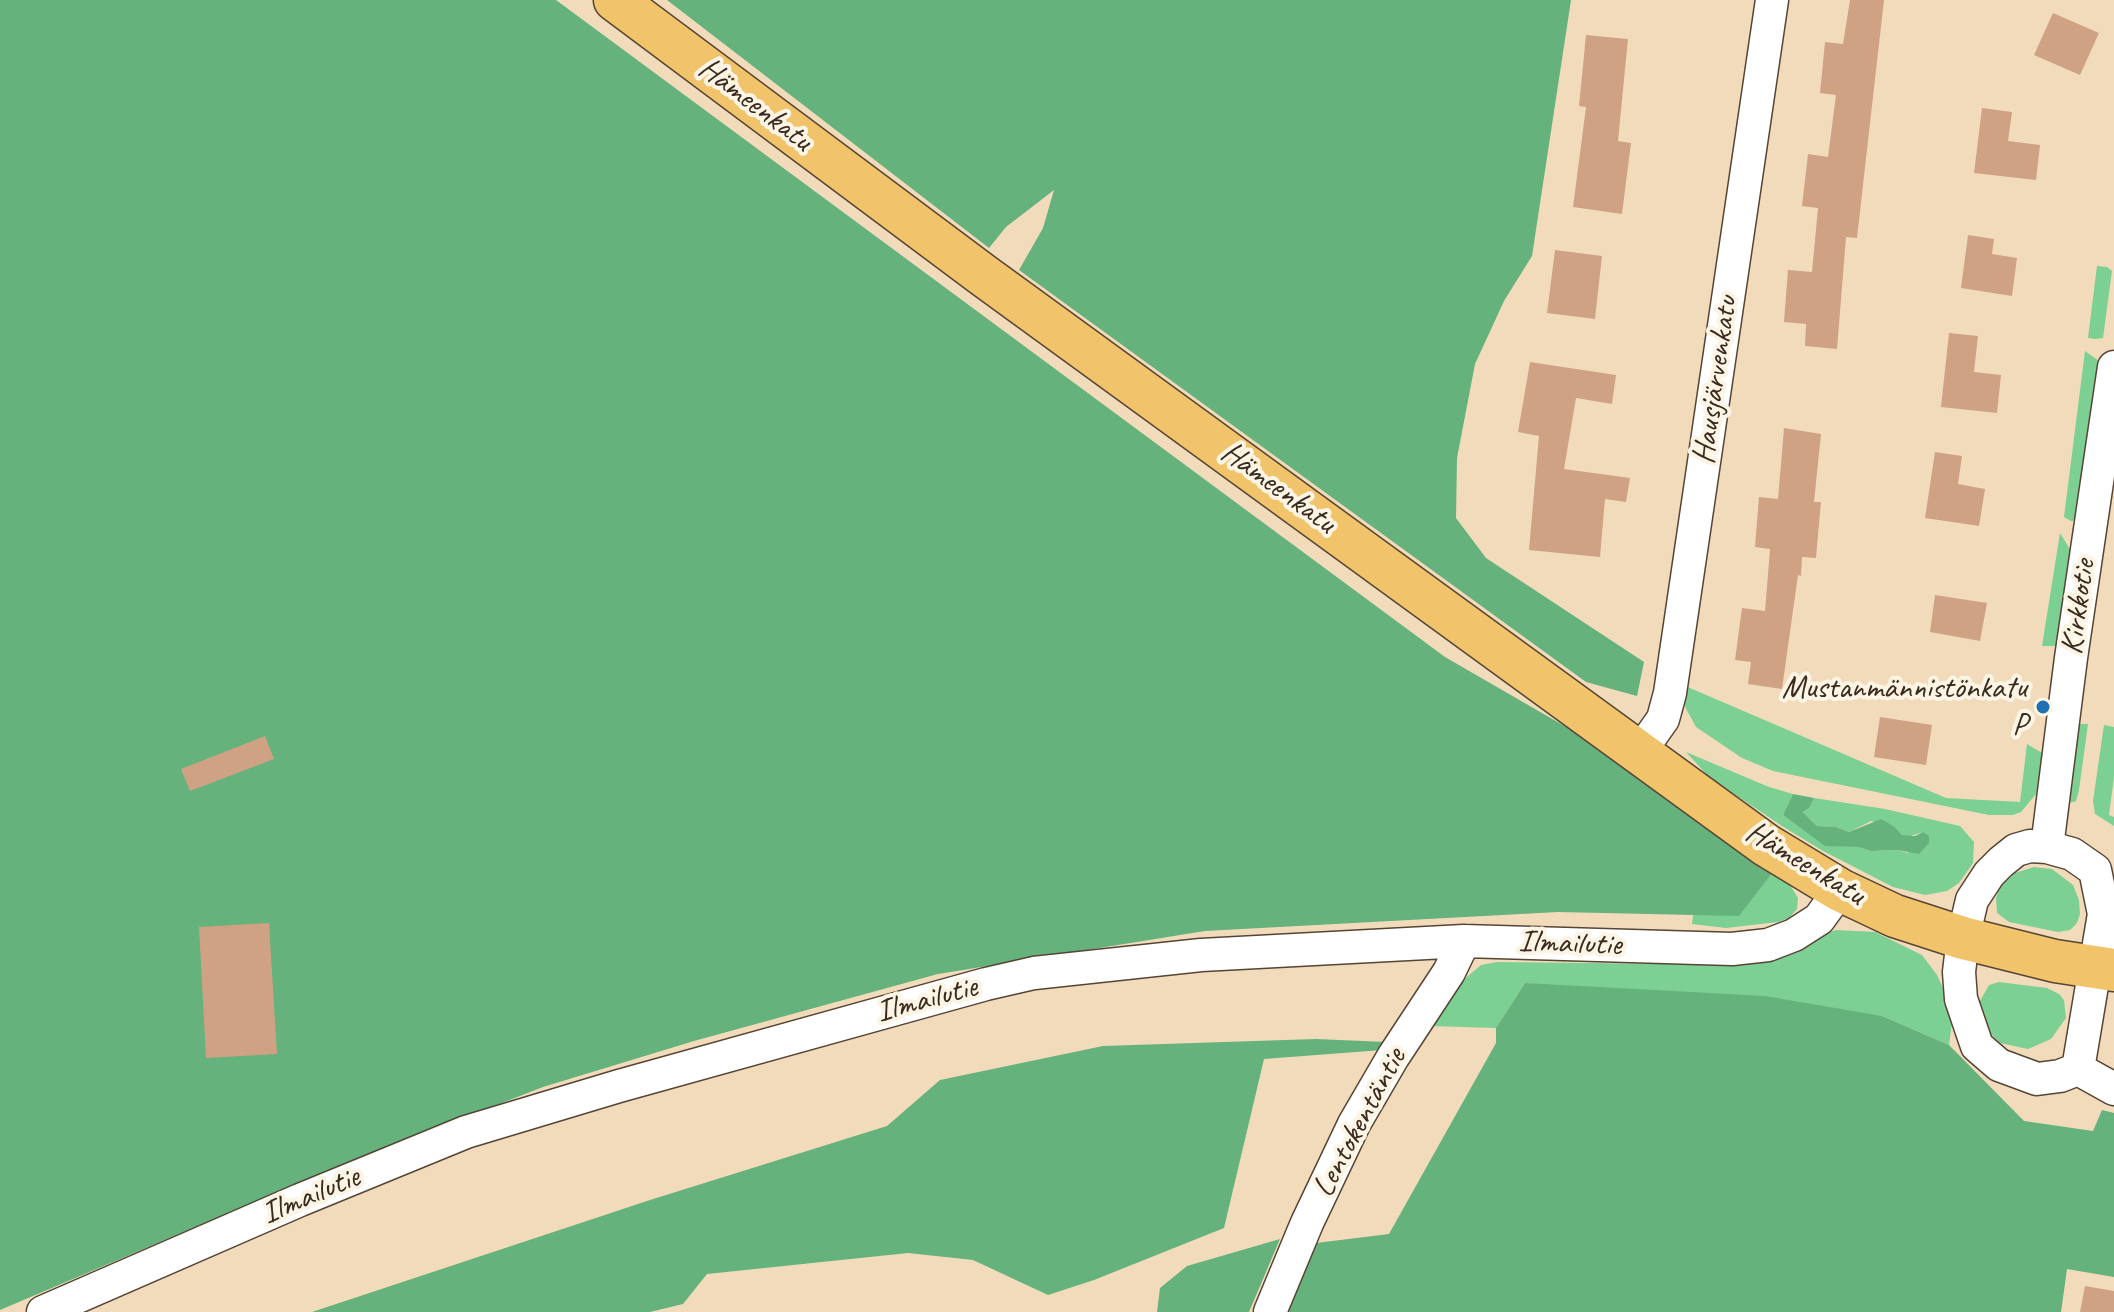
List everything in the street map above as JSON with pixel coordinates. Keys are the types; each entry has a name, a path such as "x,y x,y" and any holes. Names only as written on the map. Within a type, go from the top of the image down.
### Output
{"main road":[{"name":"Hämeenkatu","path":"615,0 983,275 1295,499 1766,845 1840,890 1895,916 1963,938 2105,969"}],"street":[{"name":"Hausjärvenkatu","path":"1639,753 1663,719 1670,693 1772,0"},
{"name":"Kirkkotie","path":"2047,847 2103,517 2114,367"},
{"path":"2030,846 2072,854 2104,872 2105,969 2078,1069 2060,1076 2037,1079 1999,1065 1977,1046 1961,999 1959,972 1972,900 1989,874 2016,850 2030,846"},
{"name":"Ilmailutie","path":"43,1312 300,1200 466,1132 918,1001 1034,973 1201,955 1464,941 1719,949 1768,945 1794,935 1819,919 1840,890"},
{"name":"Lentokentäntie","path":"1270,1312 1307,1223 1354,1124 1393,1057 1449,972 1464,941"},
{"path":"2078,1069 2114,1089"}],"green space":[{"path":"0,0 556,0 1445,657 1606,750 1773,872 1739,916 1558,912 1205,931 938,974 694,1041 543,1087 327,1171 0,1310"},
{"path":"667,0 1571,0 1532,256 1504,301 1475,364 1457,458 1456,518 1486,558 1644,662 1637,696 1586,682 1019,270 1043,228 1054,190 1006,227 989,248"},
{"path":"2097,266 2112,271 2103,338 2095,339 2088,338"},
{"path":"2085,351 2099,361 2077,520 2071,521 2064,517"},
{"path":"2060,533 2071,551 2057,646 2042,646"},
{"path":"1683,685 1946,798 2020,802 2027,744 2042,753 2036,794 2021,812 1989,815 1773,771 1742,758 1696,727 1684,705"},
{"path":"2076,724 2088,724 2079,790 2076,801 2069,803 2067,790"},
{"path":"2104,725 2114,727 2114,777 2109,815 2114,817 2114,826 2095,814 2093,801"},
{"path":"1686,752 1793,794 1783,815 1825,845 1908,853 1923,832 1907,837 1895,827 1871,821 1849,832 1836,827 1817,826 1803,812 1810,807 1814,798 1885,809 1960,826 1974,842 1973,863 1959,883 1947,891 1925,895 1893,887 1782,826 1709,777"},
{"path":"1793,794 1814,798 1810,807 1803,812 1817,826 1836,827 1849,832 1881,819 1902,835 1915,836 1923,832 1929,836 1929,843 1919,854 1825,846 1783,815"},
{"path":"2034,867 2052,869 2073,885 2080,914 2070,930 2058,932 2009,922 1997,913 1996,898 2000,887 2015,873"},
{"path":"1773,872 1790,885 1798,898 1797,909 1789,918 1726,928 1692,924 1693,915 1739,915"},
{"path":"1836,930 1875,932 1922,955 1937,975 1946,995 1952,1023 1949,1045 1882,1016 1525,983 1496,1028 1429,1026 1462,981 1481,965 1497,962 1731,962"},
{"path":"1999,982 2047,988 2059,994 2064,1000 2066,1018 2051,1039 2028,1049 2000,1043 1991,1034 1980,1013 1980,1001 1989,985"},
{"path":"1525,983 1765,996 1882,1016 1949,1045 2024,1121 2093,1131 2102,1110 2114,1113 2114,1277 2067,1269 2061,1312 1281,1312 1308,1244 1389,1234 1496,1043 1496,1028"},
{"path":"1316,1039 1386,1042 1382,1050 1264,1059 1224,1228 1048,1295 973,1260 908,1253 707,1274 683,1304 650,1312 312,1312 650,1200 887,1126 940,1080 1103,1046"},
{"path":"1280,1239 1249,1312 1157,1312 1160,1288 1187,1266"}],"building":[{"path":"1850,0 1884,0 1857,238 1846,237 1837,349 1805,346 1806,324 1784,322 1788,270 1812,272 1818,208 1802,206 1808,154 1828,157 1836,95 1820,93 1825,42 1843,44"},
{"path":"2053,13 2099,33 2080,75 2034,55"},
{"path":"1586,35 1628,39 1618,141 1631,143 1622,214 1573,207 1586,107 1579,106"},
{"path":"1982,108 2012,112 2008,141 2040,145 2036,180 1974,173"},
{"path":"1968,235 1994,239 1992,254 2017,258 2012,296 1961,288"},
{"path":"1555,250 1602,256 1595,319 1547,313"},
{"path":"1949,333 1978,336 1974,372 2001,375 1997,413 1941,407"},
{"path":"1530,362 1616,375 1612,404 1576,398 1564,469 1630,478 1626,502 1605,499 1600,557 1529,550 1539,436 1518,432"},
{"path":"1784,428 1821,434 1814,502 1821,502 1816,558 1802,557 1801,576 1798,575 1782,689 1748,684 1751,662 1735,660 1742,608 1765,611 1770,549 1755,547 1759,497 1778,499"},
{"path":"1935,452 1962,456 1958,484 1985,489 1979,526 1925,518"},
{"path":"1935,595 1987,603 1980,641 1930,632"},
{"path":"1880,717 1932,725 1926,765 1874,757"},
{"path":"265,736 274,759 190,791 181,769"},
{"path":"269,923 277,1054 206,1058 199,927"},
{"path":"2085,1286 2114,1291 2114,1312 2080,1312"}],"place":[{"name":"Mustanmännistönkatu P","path":"2043,707"}]}
